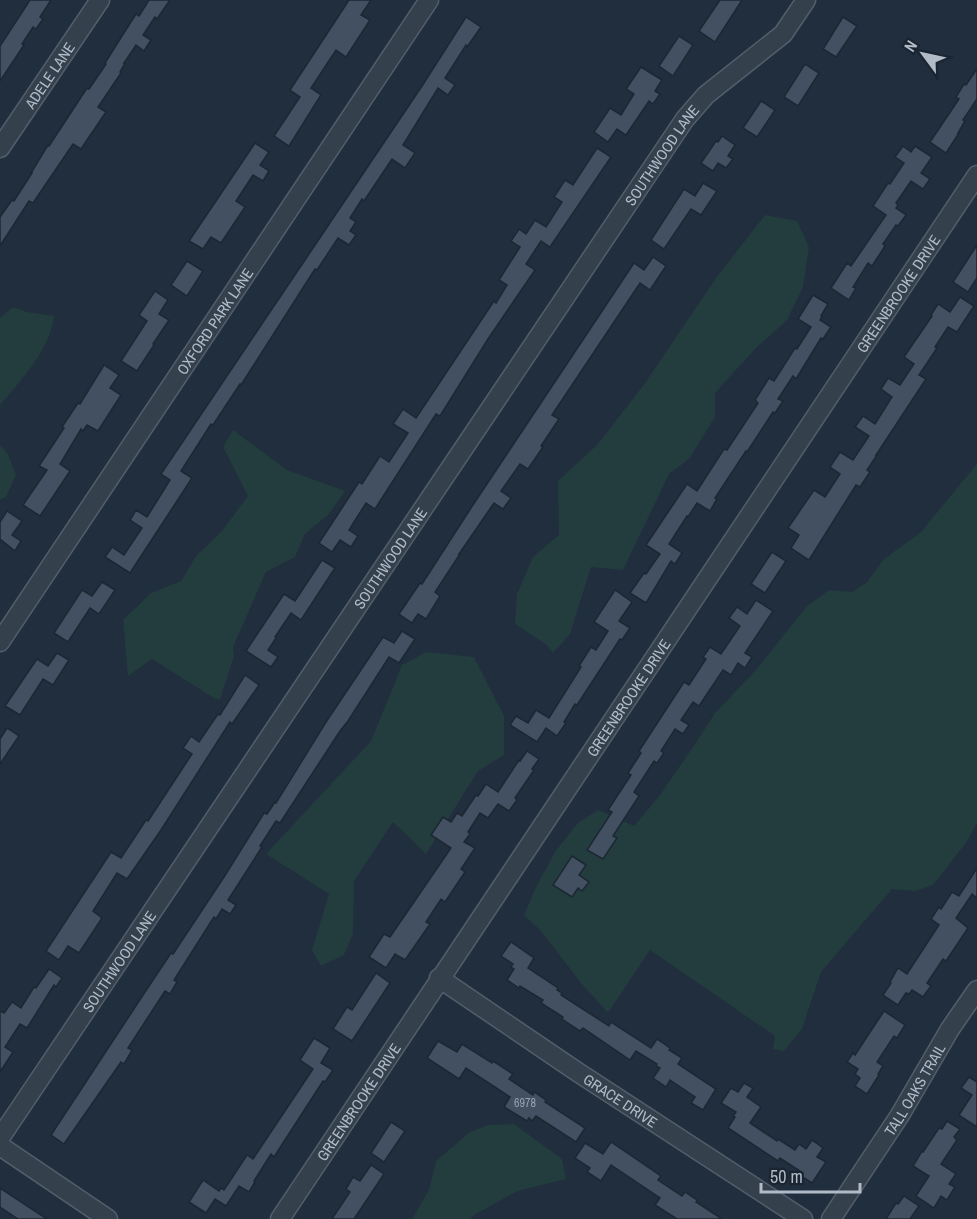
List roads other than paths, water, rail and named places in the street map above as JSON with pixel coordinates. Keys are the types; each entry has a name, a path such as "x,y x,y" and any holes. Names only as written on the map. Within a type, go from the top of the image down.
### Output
{"street":[{"name":"ADELE LANE","path":"0,148 99,0"},
{"name":"OXFORD PARK LANE","path":"0,642 429,0"},
{"name":"SOUTHWOOD LANE","path":"0,1138 686,119 706,94 783,34 806,0"},
{"name":"GREENBROOKE DRIVE","path":"280,1219 977,175"},
{"name":"GRACE DRIVE","path":"440,978 579,1073 803,1219"},
{"name":"TALL OAKS TRAIL","path":"831,1219 900,1115 950,1029 977,990"},
{"path":"0,1146 108,1219"}]}
